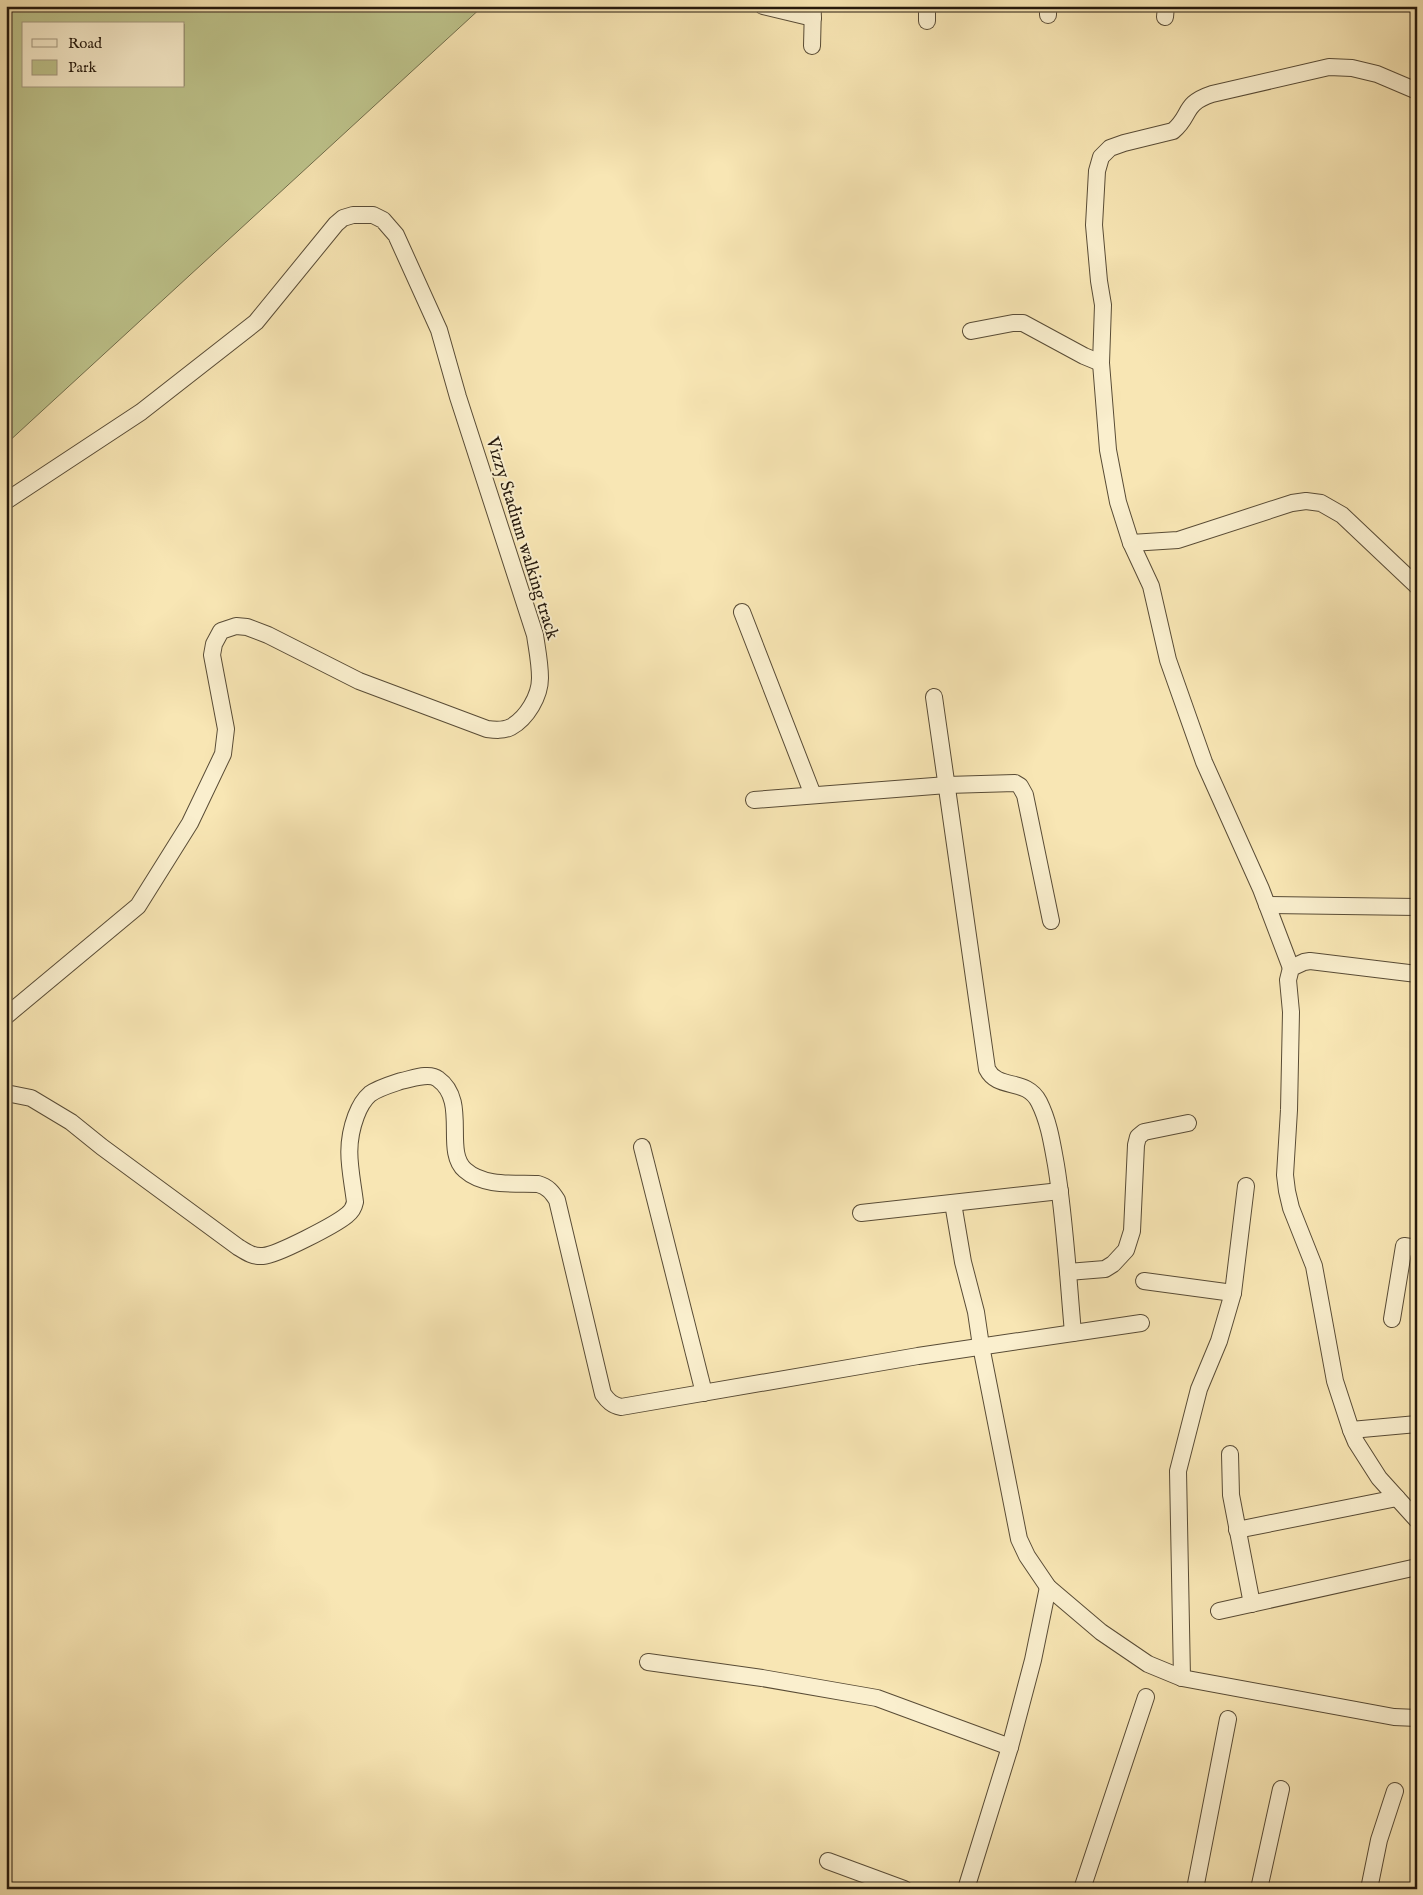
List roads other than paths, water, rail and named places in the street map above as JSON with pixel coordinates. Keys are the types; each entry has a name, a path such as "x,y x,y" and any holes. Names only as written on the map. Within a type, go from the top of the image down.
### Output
{"street":[{"path":"763,6 813,12 812,46"},
{"path":"1417,91 1377,74 1352,68 1329,67 1200,98 1191,104 1177,128 1172,132 1124,143 1106,151 1101,157 1096,171 1094,225 1098,281 1103,305 1101,363 1108,450 1118,502 1131,543 1151,586 1168,660 1204,762 1267,905 1291,968 1288,980 1290,1012 1289,1110 1285,1175 1291,1208 1314,1266 1335,1380 1351,1430 1356,1442 1379,1478 1417,1520"},
{"name":"Vizzy Stadium walking track","path":"6,501 141,412 256,322 336,224 343,218 362,214 373,215 383,220 396,235 439,330 458,397 534,635 539,658 540,680 535,698 529,710 522,718 511,727 500,730 487,729 359,681 268,634 247,626 236,626 221,631 214,644 212,655 226,738 222,754 190,824 138,906 6,1016"},
{"path":"971,331 1013,323 1023,323 1084,356 1101,363"},
{"path":"1131,543 1178,540 1292,503 1306,501 1321,503 1342,515 1417,586"},
{"path":"742,612 813,795"},
{"path":"934,697 987,1069 990,1074 1000,1081 1026,1088 1034,1093 1049,1124 1060,1191 1074,1333"},
{"path":"754,800 947,785 1015,782 1020,786 1025,795 1051,921"},
{"path":"1267,905 1417,907"},
{"path":"1291,968 1310,961 1417,974"},
{"path":"6,1093 12,1092 31,1098 71,1122 249,1255 261,1256 274,1254 329,1226 348,1215 354,1207 355,1202 348,1149 351,1130 361,1103 371,1094 391,1084 420,1077 432,1076 437,1078 450,1094 456,1121 457,1158 464,1170 490,1182 538,1184 552,1191 557,1200 603,1394 608,1401 621,1407 908,1357 1141,1323"},
{"path":"1068,1272 1105,1269 1121,1257 1126,1250 1132,1231 1138,1137 1144,1132 1188,1123"},
{"path":"642,1147 704,1393"},
{"path":"1182,1678 1178,1471 1199,1389 1219,1341 1233,1293 1246,1186"},
{"path":"861,1213 1060,1191"},
{"path":"953,1203 963,1262 976,1312 1019,1539 1027,1556 1048,1587 1101,1632 1148,1664 1182,1678 1394,1717 1417,1718"},
{"path":"1392,1319 1404,1246 1417,1248"},
{"path":"1144,1281 1233,1293"},
{"path":"1351,1430 1417,1424"},
{"path":"1230,1454 1231,1495 1252,1604"},
{"path":"1237,1530 1397,1498"},
{"path":"1219,1611 1417,1567"},
{"path":"966,1889 1010,1747 1033,1660 1048,1587"},
{"path":"648,1662 762,1678 877,1698 1010,1747"},
{"path":"1082,1889 1146,1697"},
{"path":"1195,1889 1228,1719"},
{"path":"1259,1889 1281,1789"},
{"path":"1369,1889 1379,1840 1394,1792"},
{"path":"828,1861 904,1889"}]}
